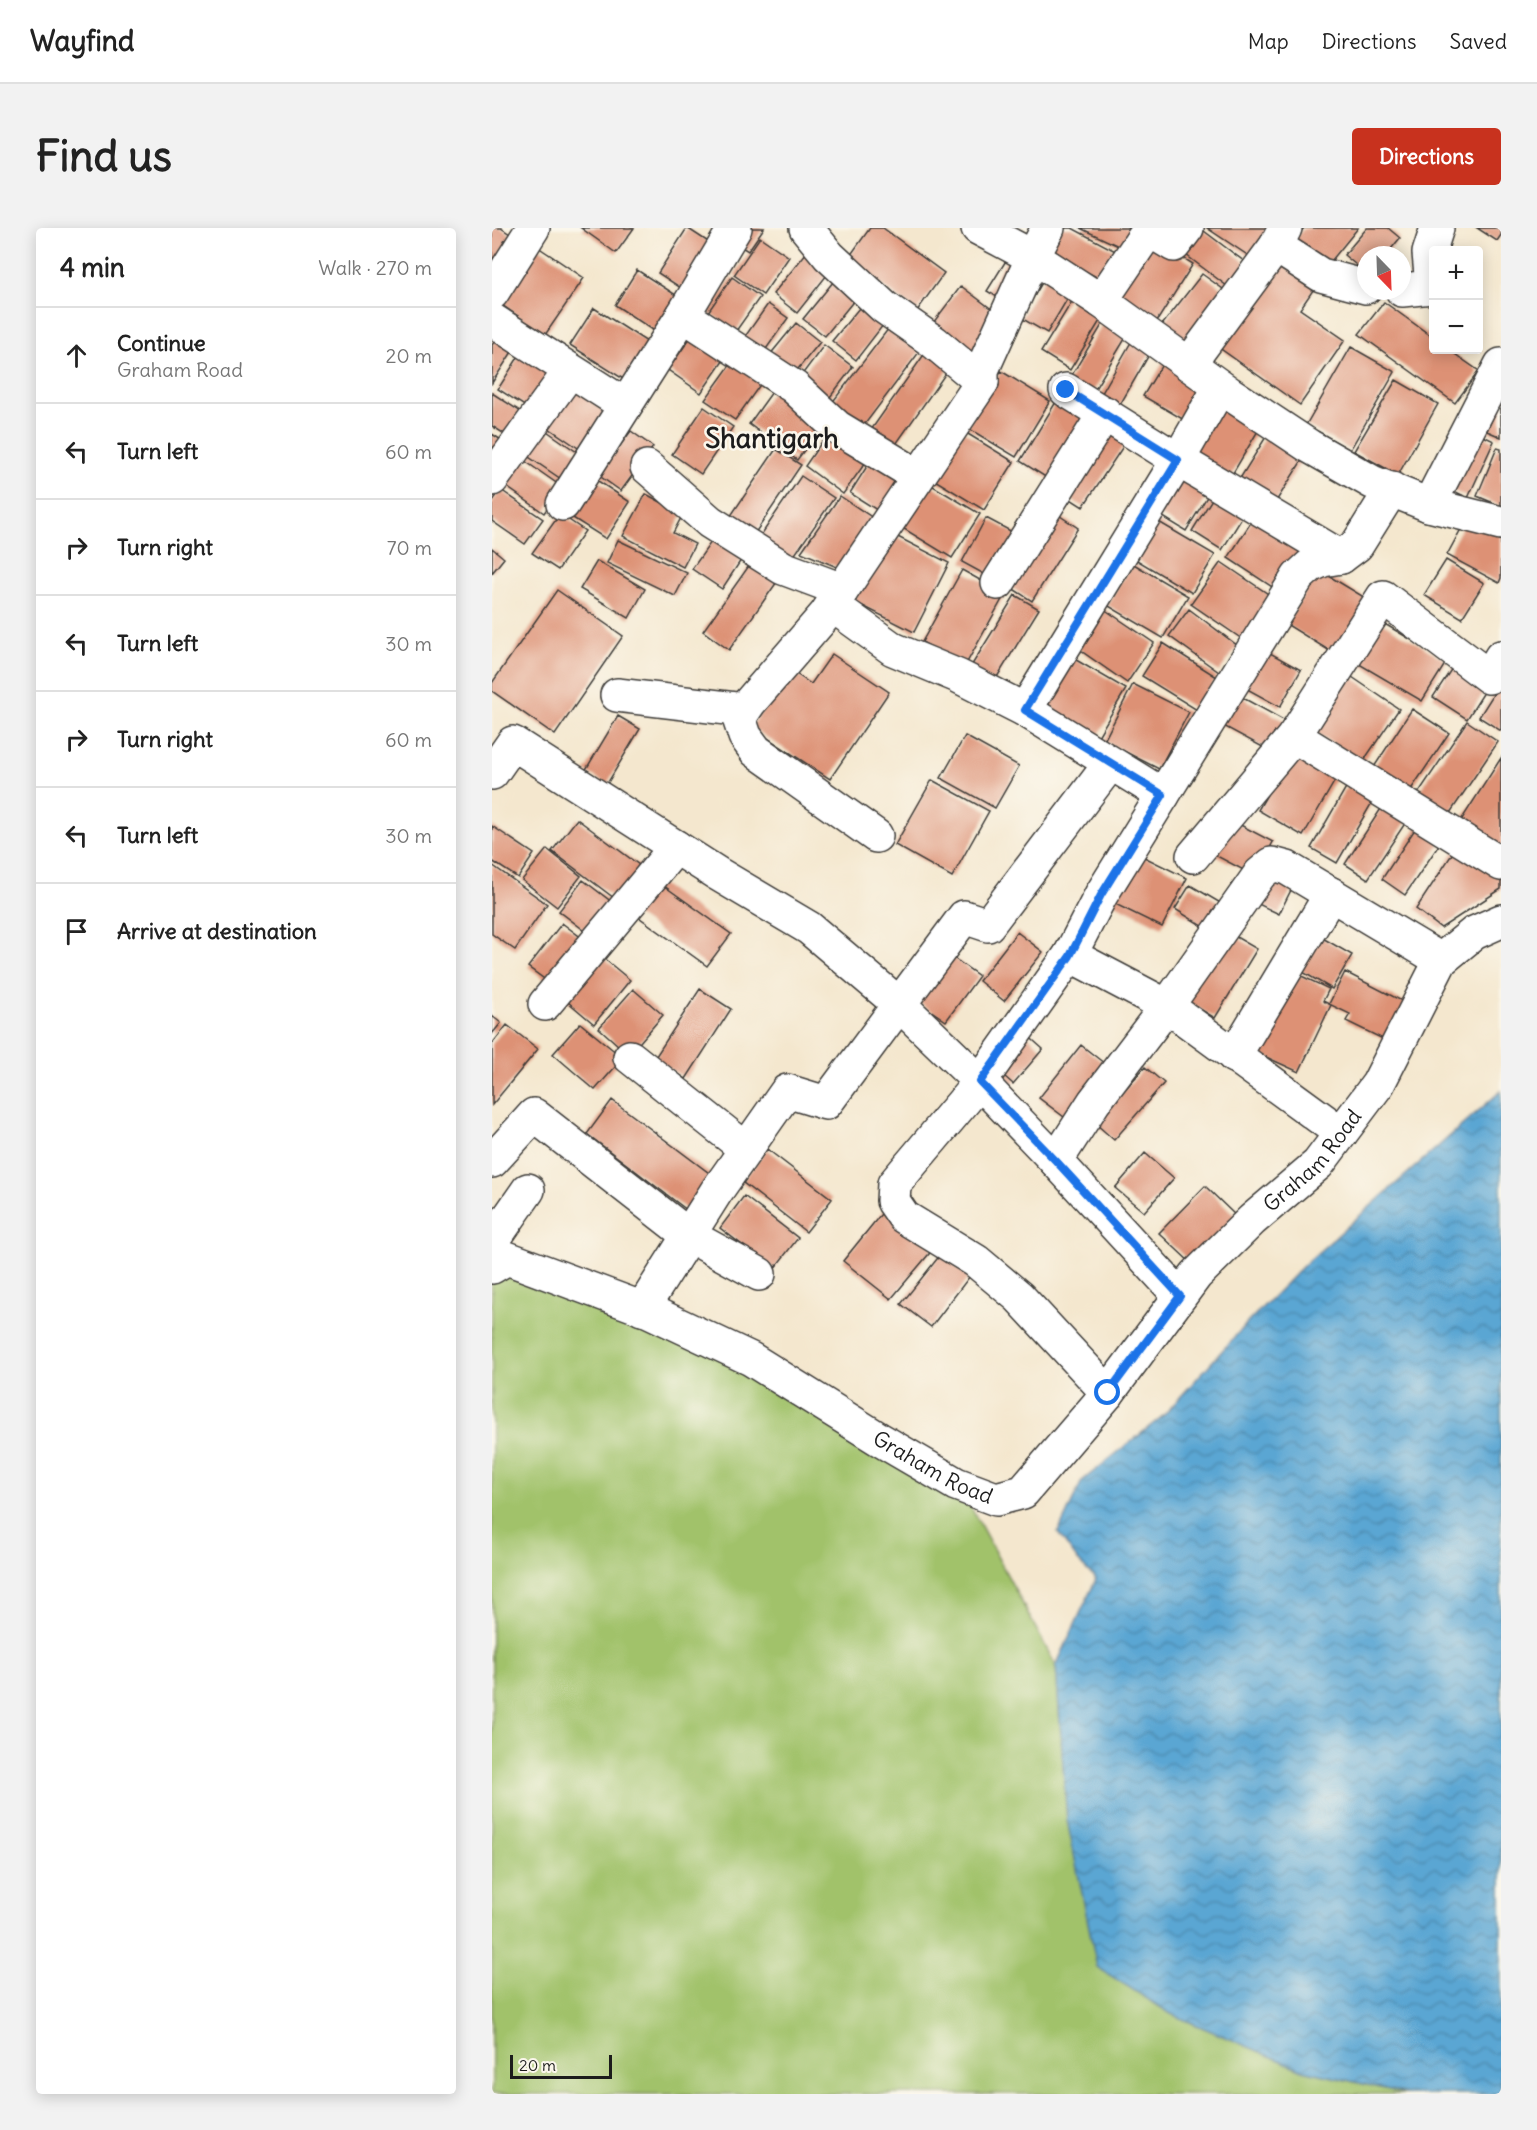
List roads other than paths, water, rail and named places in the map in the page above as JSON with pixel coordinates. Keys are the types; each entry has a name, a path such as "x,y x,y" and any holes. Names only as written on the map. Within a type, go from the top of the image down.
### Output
{"street":[{"path":"492,293 533,228"},
{"path":"563,504 683,315 735,228"},
{"path":"806,228 829,256 884,307 934,342 982,382"},
{"path":"978,228 1033,257 1101,301 1220,387 1309,446 1372,482 1429,506 1501,523"},
{"path":"742,714 826,614 982,382 982,370 1048,228"},
{"path":"1101,301 1149,230 1174,245 1187,228"},
{"path":"1411,289 1432,287 1429,253 1437,228"},
{"path":"1189,364 1280,237 1321,275 1357,285"},
{"path":"683,315 794,387 837,427 918,476"},
{"path":"492,320 626,405"},
{"path":"1429,506 1501,365"},
{"path":"492,479 570,371"},
{"path":"1025,710 1220,387"},
{"path":"1066,390 1341,557"},
{"path":"998,583 1105,413"},
{"path":"647,467 710,522 783,568 837,597 893,649 958,676 1025,710 1163,795"},
{"path":"1108,1393 1019,1297 976,1261 904,1217 893,1201 894,1184 980,1082 1070,956 1101,895 1298,577 1310,566 1323,560 1341,557 1357,545 1392,489"},
{"path":"1193,856 1294,736 1383,597 1490,677 1500,661"},
{"path":"617,695 742,714"},
{"path":"742,714 746,736 756,751 876,836"},
{"path":"1294,736 1501,864"},
{"path":"492,773 513,743 676,847 810,928 899,1004 980,1082 1180,1296"},
{"path":"642,1309 688,1235 787,1091 826,1103 964,917 988,926 1110,764"},
{"path":"545,1004 676,847"},
{"path":"1056,1161 1094,1102 1167,1006 1266,867 1279,864 1441,960"},
{"path":"1234,1056 1331,894"},
{"name":"Graham Road","path":"493,1247 507,1258 642,1309 751,1359 956,1484 996,1499 1023,1492 1108,1393 1196,1275 1252,1220 1318,1164 1378,1084 1441,960 1474,933 1501,921"},
{"path":"1070,956 1167,1006 1341,1133"},
{"path":"630,1057 746,1149"},
{"path":"492,1161 534,1115 688,1235 759,1274"},
{"path":"493,1247 528,1190"}],"water":[{"path":"1501,1091 1501,2094 1407,2094 1303,2070 1171,2014 1097,1967 1067,1820 1056,1666 1096,1579 1078,1561 1058,1533 1082,1481 1164,1415 1249,1321 1305,1264"}],"district":[{"name":"Shantigarh","path":"772,439"}]}
